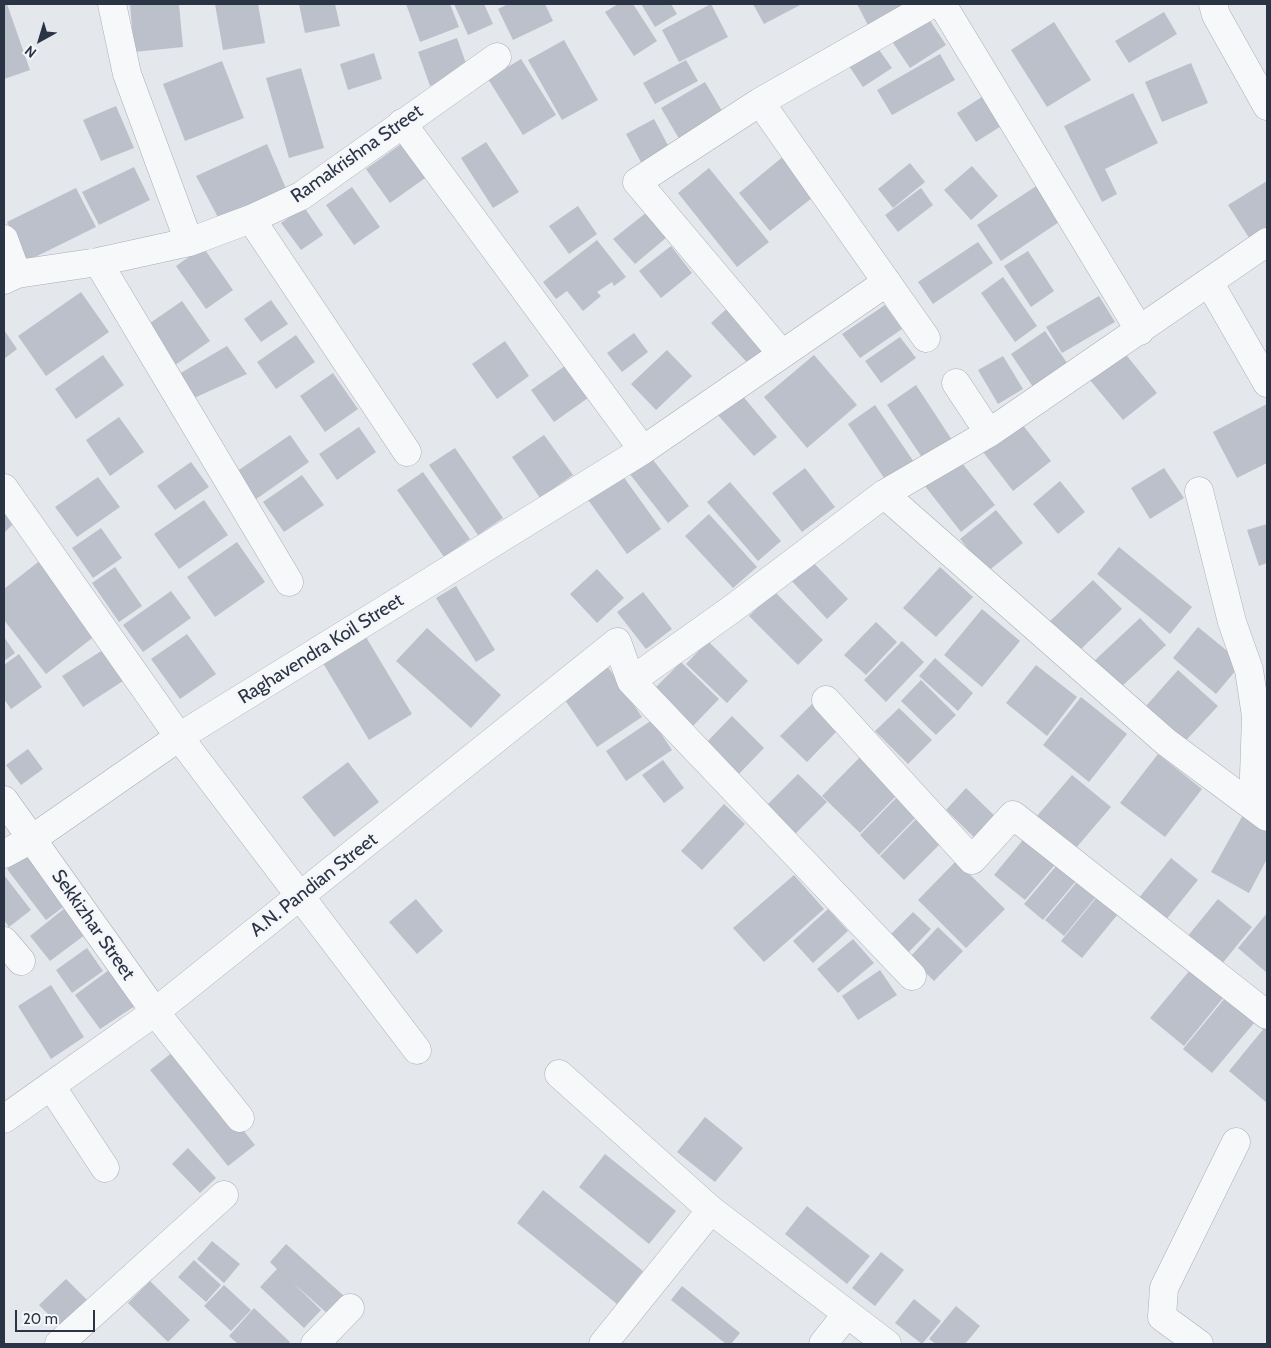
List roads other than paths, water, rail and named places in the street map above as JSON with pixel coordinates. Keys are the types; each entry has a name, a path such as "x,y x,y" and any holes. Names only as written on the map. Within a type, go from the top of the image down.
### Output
{"street":[{"path":"112,4 127,74 189,242"},
{"path":"782,354 637,182 760,102 932,4"},
{"path":"942,4 1140,331"},
{"path":"1213,4 1216,15 1267,106"},
{"name":"Ramakrishna Street","path":"10,277 98,262 189,242 251,219 301,196 497,57"},
{"path":"760,102 926,338"},
{"path":"402,123 643,450"},
{"path":"251,219 407,452"},
{"path":"4,239 10,277"},
{"path":"912,976 631,681 732,609 884,494 989,433 1267,242"},
{"path":"98,262 289,582"},
{"name":"Raghavendra Koil Street","path":"4,854 32,839 179,737 643,450 887,282"},
{"path":"1209,282 1267,383"},
{"path":"956,383 989,433"},
{"path":"4,488 179,737 417,1050"},
{"path":"1199,491 1232,622 1249,670 1256,716 1260,812"},
{"path":"884,494 1166,742 1260,812"},
{"name":"A.N. Pandian Street","path":"4,1119 155,1012 617,642 631,681"},
{"path":"826,700 972,860 1013,815 1267,1015"},
{"name":"Sekkizhar Street","path":"4,800 155,1012 240,1118"},
{"path":"559,1074 712,1210 846,1315 888,1344"},
{"path":"52,1086 105,1168"},
{"path":"1199,1344 1162,1317 1164,1288 1236,1142"},
{"path":"59,1344 224,1196"},
{"path":"603,1344 712,1210"},
{"path":"315,1344 350,1308"},
{"path":"823,1344 846,1315"}]}
